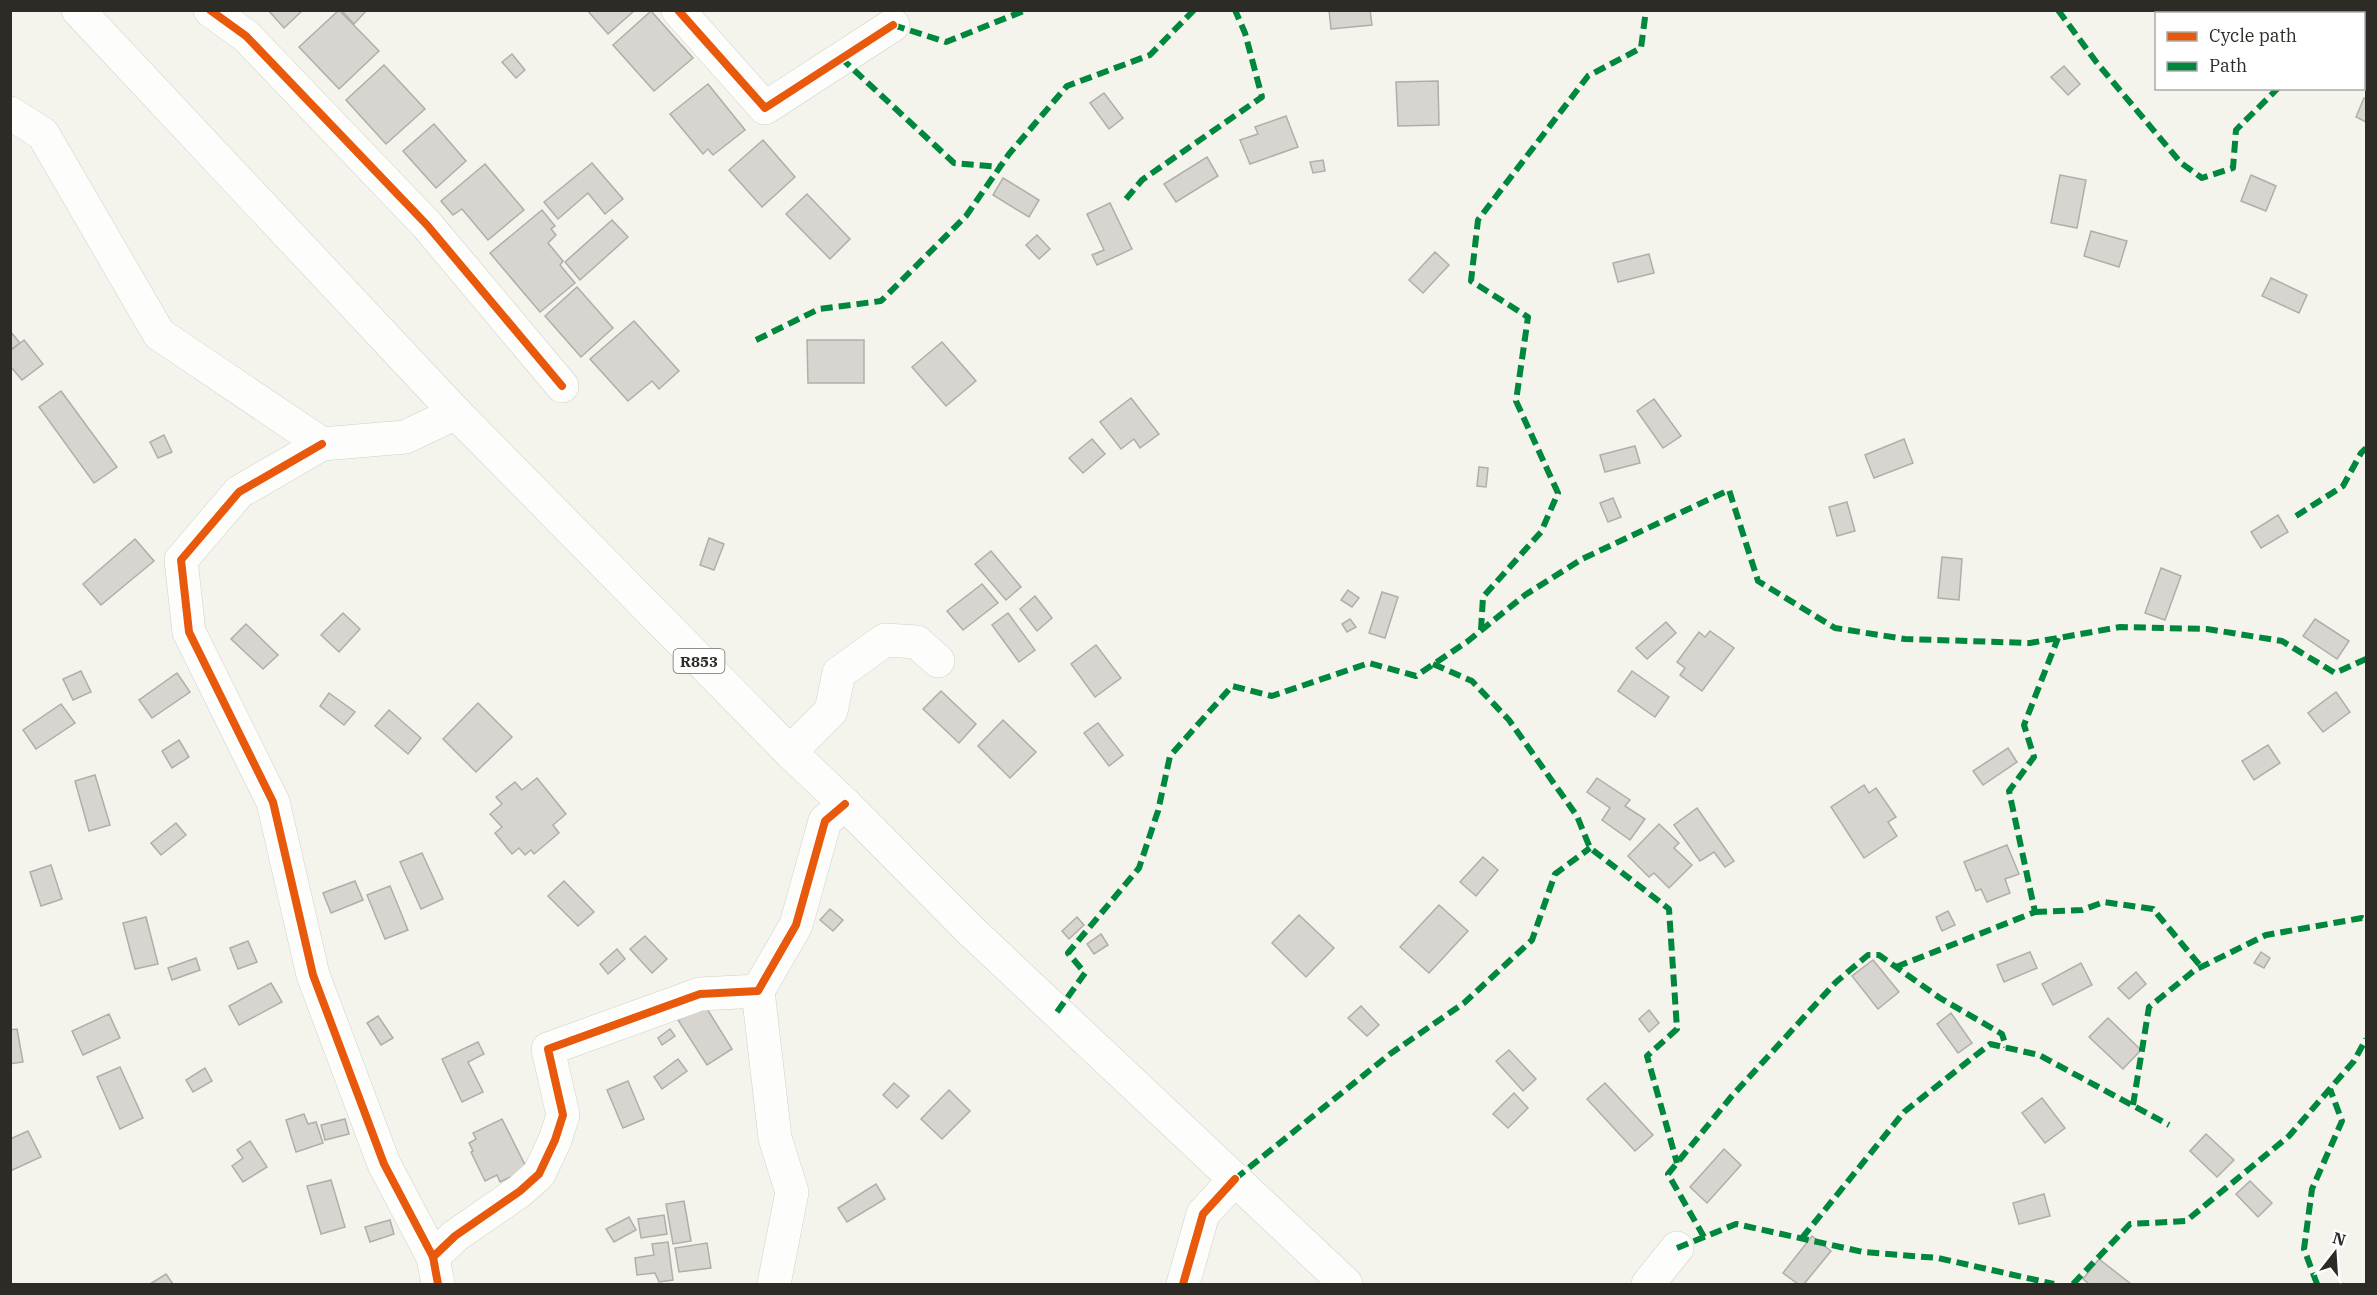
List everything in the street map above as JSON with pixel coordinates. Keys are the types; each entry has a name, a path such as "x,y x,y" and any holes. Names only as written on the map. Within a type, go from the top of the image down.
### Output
{"street":[{"name":"R853","path":"78,10 456,413 790,752 845,804 969,930 1346,1284"},
{"path":"210,10 246,36 427,225 562,386"},
{"path":"678,10 765,108 892,25"},
{"path":"10,113 43,134 159,334 322,444"},
{"path":"435,1271 384,1164 313,975 273,802 189,632 181,560 239,492 322,444 405,437 456,413"},
{"path":"790,752 831,711 839,673 885,640 917,642 938,661"},
{"path":"774,1284 792,1192 775,1138 758,991 796,926 825,821 845,804"},
{"path":"435,1271 455,1236 520,1191 539,1174 555,1140 562,1115 548,1049 700,994 758,991"},
{"path":"1183,1284 1203,1214 1235,1179"},
{"path":"1647,1284 1677,1248"}],"building":[{"path":"268,10 303,10 284,28"},
{"path":"339,10 379,51 339,89 299,47"},
{"path":"341,10 367,10 354,24"},
{"path":"587,10 635,10 608,34"},
{"path":"1329,10 1370,10 1372,25 1331,29"},
{"path":"651,11 693,58 654,91 613,45"},
{"path":"512,54 525,70 516,78 502,62"},
{"path":"384,65 425,109 386,144 346,100"},
{"path":"2064,66 2080,84 2068,95 2051,77"},
{"path":"1438,81 1439,125 1398,126 1396,82"},
{"path":"708,84 745,130 713,155 708,149 703,154 670,114"},
{"path":"1104,93 1123,118 1109,129 1090,103"},
{"path":"2364,98 2366,99 2366,122 2356,117"},
{"path":"1286,116 1298,147 1250,164 1240,140 1258,134 1255,127"},
{"path":"434,124 466,161 436,188 403,151"},
{"path":"763,140 795,177 762,207 729,170"},
{"path":"1207,157 1218,176 1176,202 1164,184"},
{"path":"1323,160 1325,171 1313,173 1310,162"},
{"path":"592,163 623,199 605,214 588,193 558,219 544,202"},
{"path":"485,164 524,210 488,240 462,209 453,215 441,201"},
{"path":"2060,175 2086,180 2077,228 2051,223"},
{"path":"2251,175 2276,186 2266,211 2241,201"},
{"path":"1003,178 1039,200 1029,217 993,195"},
{"path":"807,194 850,239 830,259 786,214"},
{"path":"1110,203 1132,249 1097,265 1092,255 1104,250 1087,214"},
{"path":"542,210 555,226 551,229 556,235 548,243 563,261 560,265 575,283 540,312 490,253"},
{"path":"612,220 628,237 580,280 565,262"},
{"path":"2091,231 2127,241 2119,267 2084,256"},
{"path":"1037,235 1050,249 1039,259 1026,245"},
{"path":"1435,252 1449,265 1423,293 1409,280"},
{"path":"1649,254 1654,273 1618,282 1613,263"},
{"path":"2271,278 2307,295 2299,313 2262,296"},
{"path":"577,287 613,328 581,357 545,316"},
{"path":"634,321 679,371 659,389 652,381 628,401 590,359"},
{"path":"10,331 20,343 10,350"},
{"path":"24,340 43,364 22,380 10,366 10,351"},
{"path":"807,340 864,340 864,383 808,383"},
{"path":"942,342 976,381 946,406 912,367"},
{"path":"61,391 117,467 94,483 39,407"},
{"path":"1131,398 1159,434 1140,448 1134,439 1121,449 1100,422"},
{"path":"1654,399 1681,436 1663,448 1637,411"},
{"path":"164,435 172,452 158,458 150,442"},
{"path":"1092,439 1105,454 1083,473 1069,458"},
{"path":"1904,439 1913,463 1874,478 1865,455"},
{"path":"1635,446 1640,463 1605,472 1600,455"},
{"path":"1479,467 1488,468 1486,487 1477,486"},
{"path":"1613,498 1621,517 1608,522 1600,503"},
{"path":"1847,502 1855,531 1837,536 1829,507"},
{"path":"2278,515 2288,532 2261,548 2251,532"},
{"path":"709,538 724,544 714,570 700,565"},
{"path":"135,539 154,561 101,605 83,584"},
{"path":"991,551 1021,587 1006,600 975,564"},
{"path":"1942,557 1962,559 1959,600 1938,598"},
{"path":"2161,568 2181,576 2165,620 2145,613"},
{"path":"982,584 998,603 963,630 947,611"},
{"path":"1348,590 1359,598 1352,607 1341,600"},
{"path":"1382,592 1398,597 1385,638 1369,633"},
{"path":"1035,596 1052,618 1037,631 1020,609"},
{"path":"343,613 360,629 339,652 321,635"},
{"path":"1008,613 1035,650 1019,662 992,625"},
{"path":"1350,619 1356,627 1347,632 1342,624"},
{"path":"2315,619 2349,641 2337,659 2303,636"},
{"path":"1666,622 1676,633 1647,659 1636,648"},
{"path":"246,624 278,655 263,669 231,639"},
{"path":"1710,631 1734,648 1702,691 1680,675 1685,668 1677,662 1699,632 1705,637"},
{"path":"1096,645 1121,678 1095,697 1071,664"},
{"path":"81,671 91,692 73,700 63,679"},
{"path":"1632,671 1669,697 1655,717 1618,691"},
{"path":"177,673 190,692 152,718 139,700"},
{"path":"941,691 976,724 959,743 923,709"},
{"path":"2336,692 2350,712 2323,732 2308,713"},
{"path":"329,693 355,712 344,725 320,706"},
{"path":"478,703 512,737 476,772 443,739"},
{"path":"61,704 75,723 36,749 23,730"},
{"path":"389,710 421,738 408,754 375,726"},
{"path":"1003,720 1036,752 1010,778 978,746"},
{"path":"1098,723 1123,755 1109,766 1084,733"},
{"path":"179,740 189,757 172,768 162,751"},
{"path":"2268,745 2280,763 2254,780 2242,761"},
{"path":"2008,748 2017,762 1983,785 1973,771"},
{"path":"95,775 110,825 89,831 75,781"},
{"path":"537,778 566,814 553,825 559,833 534,854 531,850 525,855 519,848 512,854 495,833 502,827 490,814 502,804 496,797 515,782 522,790"},
{"path":"1597,778 1630,800 1625,806 1645,819 1630,840 1602,820 1610,808 1587,792"},
{"path":"1864,785 1869,793 1876,788 1896,817 1888,822 1897,836 1864,858 1831,807"},
{"path":"1697,808 1734,861 1725,867 1714,852 1700,861 1674,825"},
{"path":"176,823 186,835 161,855 151,843"},
{"path":"1659,824 1679,843 1674,848 1692,865 1669,888 1654,873 1649,877 1628,856"},
{"path":"2007,845 2019,874 2005,879 2010,893 1987,902 1981,889 1976,891 1964,862"},
{"path":"422,853 443,899 421,909 400,862"},
{"path":"1483,857 1498,870 1476,896 1460,882"},
{"path":"51,865 62,899 41,906 30,872"},
{"path":"355,881 363,900 331,913 323,893"},
{"path":"564,881 594,912 578,926 548,896"},
{"path":"390,886 408,930 385,939 367,895"},
{"path":"1439,905 1468,931 1429,973 1400,947"},
{"path":"830,909 843,920 833,931 820,920"},
{"path":"1948,911 1955,925 1942,931 1936,917"},
{"path":"1299,915 1334,948 1306,977 1272,943"},
{"path":"146,917 158,964 135,969 123,923"},
{"path":"1077,917 1084,925 1069,939 1062,931"},
{"path":"1101,934 1108,945 1094,954 1087,944"},
{"path":"645,936 667,959 652,973 630,949"},
{"path":"248,941 257,962 238,969 230,948"},
{"path":"617,949 625,959 608,974 600,964"},
{"path":"2030,952 2037,968 2004,982 1997,965"},
{"path":"2261,952 2270,958 2264,968 2254,963"},
{"path":"196,958 200,970 172,980 168,968"},
{"path":"1873,960 1899,992 1878,1009 1852,976"},
{"path":"2081,963 2092,985 2053,1005 2042,984"},
{"path":"2136,972 2146,984 2129,999 2118,988"},
{"path":"271,983 282,1002 239,1025 229,1006"},
{"path":"704,1004 732,1049 707,1065 678,1020"},
{"path":"1361,1006 1379,1025 1367,1036 1348,1018"},
{"path":"1649,1010 1659,1023 1649,1032 1639,1019"},
{"path":"1951,1013 1972,1043 1958,1053 1937,1024"},
{"path":"109,1014 120,1038 83,1055 72,1031"},
{"path":"378,1016 393,1038 381,1045 367,1023"},
{"path":"2108,1018 2141,1050 2123,1069 2089,1037"},
{"path":"17,1029 23,1062 10,1064 10,1030"},
{"path":"670,1029 675,1036 662,1045 658,1038"},
{"path":"478,1042 484,1054 468,1062 483,1092 462,1102 442,1059"},
{"path":"1509,1050 1536,1079 1523,1091 1496,1061"},
{"path":"678,1059 687,1071 662,1089 654,1077"},
{"path":"120,1067 143,1118 120,1129 97,1077"},
{"path":"205,1068 212,1081 193,1092 186,1080"},
{"path":"628,1081 644,1119 623,1128 607,1090"},
{"path":"894,1083 909,1096 897,1108 883,1095"},
{"path":"1605,1083 1653,1135 1635,1151 1587,1099"},
{"path":"949,1090 970,1111 942,1139 921,1119"},
{"path":"1514,1093 1528,1108 1508,1128 1493,1114"},
{"path":"2042,1098 2065,1128 2045,1143 2022,1113"},
{"path":"304,1114 308,1124 316,1122 323,1143 296,1152 286,1120"},
{"path":"345,1119 349,1134 325,1140 321,1125"},
{"path":"502,1119 527,1169 500,1182 497,1175 485,1181 469,1143 476,1139 473,1133"},
{"path":"28,1131 41,1157 10,1171 10,1139"},
{"path":"2206,1134 2234,1160 2217,1177 2190,1151"},
{"path":"250,1141 267,1167 243,1182 232,1166 243,1158 237,1150"},
{"path":"1724,1149 1741,1165 1707,1203 1690,1187"},
{"path":"331,1180 345,1227 321,1234 307,1186"},
{"path":"2250,1181 2272,1203 2258,1217 2236,1194"},
{"path":"876,1184 885,1199 847,1222 838,1208"},
{"path":"2044,1194 2050,1216 2019,1224 2013,1203"},
{"path":"684,1201 691,1241 673,1244 666,1204"},
{"path":"664,1215 667,1234 641,1238 638,1219"},
{"path":"629,1217 636,1230 614,1242 606,1229"},
{"path":"390,1220 394,1234 370,1242 365,1227"},
{"path":"1812,1236 1831,1251 1804,1284 1798,1284 1783,1273"},
{"path":"668,1242 673,1280 659,1282 655,1273 637,1275 635,1258 654,1255 652,1244"},
{"path":"707,1243 711,1268 679,1272 675,1248"},
{"path":"2099,1259 2131,1284 2089,1284 2083,1279"},
{"path":"166,1274 173,1284 150,1284"}],"marked path":[{"path":"893,25 946,42 1026,10"},
{"path":"756,340 819,309 881,301 966,216 1009,154 1067,86 1150,55 1194,10"},
{"path":"1126,199 1142,180 1262,97 1245,33 1235,10"},
{"path":"1481,630 1483,597 1541,532 1558,493 1516,401 1528,317 1471,281 1478,220 1588,76 1641,48 1646,10"},
{"path":"2058,10 2097,63 2181,163 2202,178 2233,168 2236,130 2276,90"},
{"path":"841,58 954,163 1001,167"},
{"path":"2296,516 2343,486 2366,448"},
{"path":"1057,1012 1085,973 1068,953 1139,868 1158,811 1170,756 1232,686 1272,696 1369,663 1416,676 1468,641 1525,595 1582,559 1729,490 1758,581 1835,628 1905,639 2030,643 2120,627 2207,629 2282,641 2335,673 2366,659"},
{"path":"1896,967 2035,912 2009,791 2034,757 2024,725 2058,638"},
{"path":"1433,664 1472,681 1509,720 1577,816 1590,848 1669,909 1677,1029 1647,1056 1677,1163"},
{"path":"1235,1179 1390,1054 1464,1003 1532,940 1555,874 1590,848"},
{"path":"2035,912 2082,910 2104,902 2153,909 2202,968"},
{"path":"2133,1105 2149,1007 2195,970 2266,935 2362,918 2366,920"},
{"path":"1704,1237 1668,1174 1731,1097 1836,982 1868,955 1879,955 1940,998 2002,1034 2006,1047"},
{"path":"2073,1284 2130,1224 2186,1221 2289,1136 2354,1061 2366,1039"},
{"path":"1802,1238 1904,1112 1990,1044 2039,1055 2169,1125"},
{"path":"2317,1284 2304,1249 2312,1189 2342,1121 2330,1089"},
{"path":"1677,1248 1736,1224 1863,1252 1938,1258 2054,1284"}],"cycle path":[{"path":"210,10 246,36 427,225 562,386"},
{"path":"678,10 765,108 893,25"},
{"path":"322,444 239,492 181,560 189,632 273,802 313,975 384,1164 433,1257 438,1284"},
{"path":"433,1257 455,1236 520,1191 539,1174 555,1140 563,1115 548,1049 700,994 758,991 796,925 825,821 845,804"},
{"path":"1183,1284 1203,1214 1235,1179"}]}
